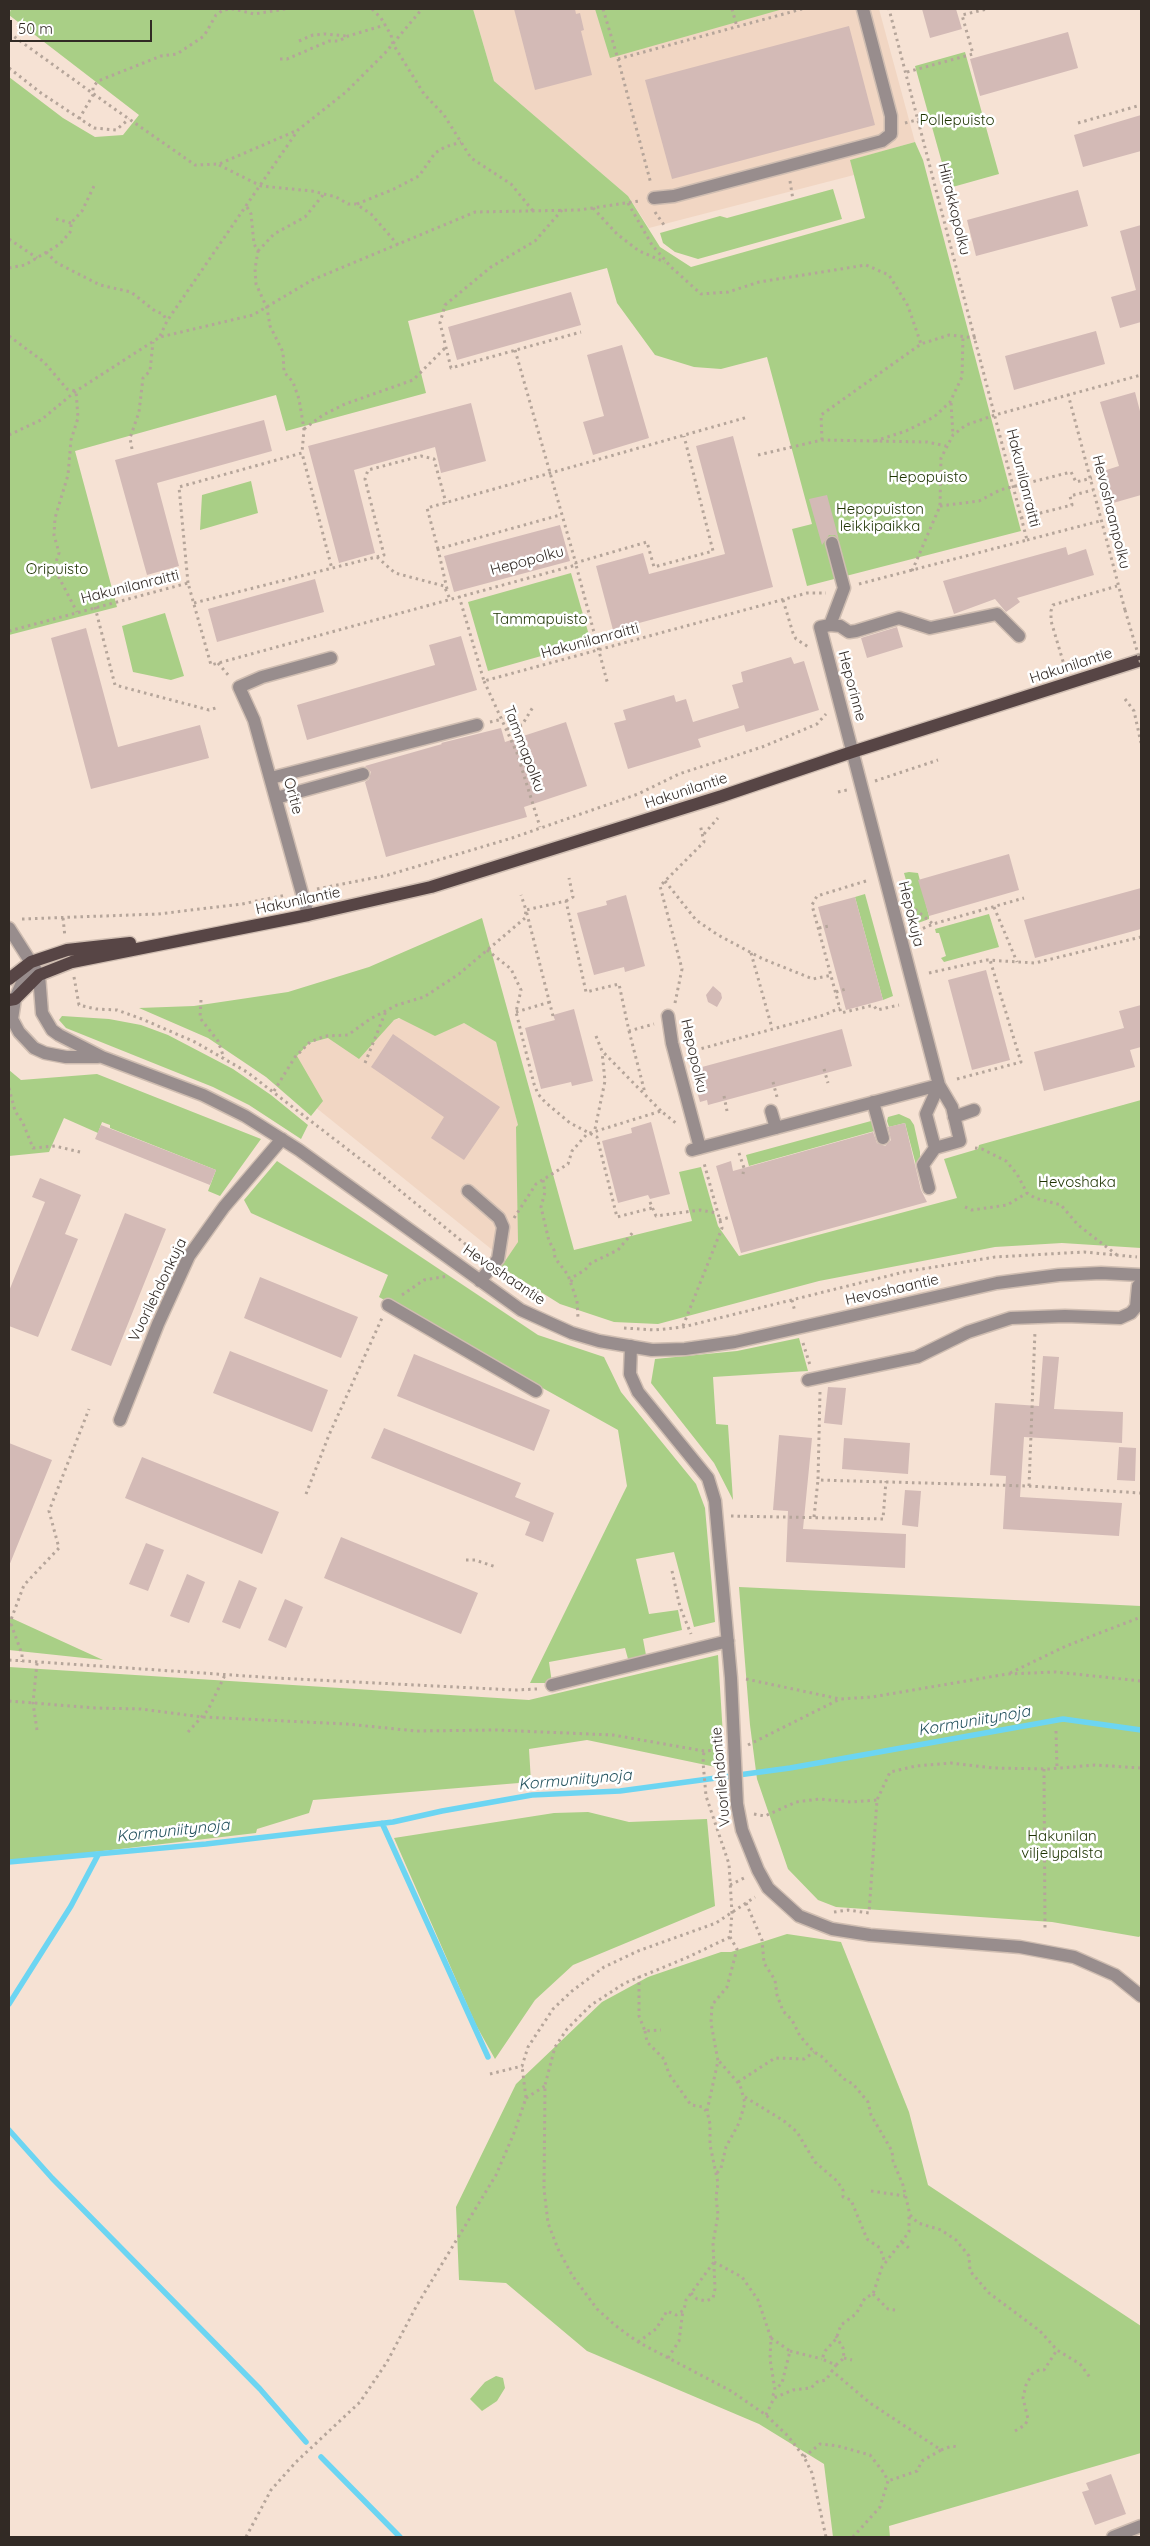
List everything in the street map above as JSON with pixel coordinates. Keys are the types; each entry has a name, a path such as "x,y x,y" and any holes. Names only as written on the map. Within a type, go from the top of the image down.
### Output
{"main road":[{"name":"Hakunilantie","path":"12,999 39,975 72,962 234,931 432,887 492,870 852,752 1141,662"},
{"name":"Hakunilantie","path":"9,979 31,962 67,950 234,931"}],"street":[{"path":"654,198 674,196 872,143 882,140 891,134 891,116 863,9"},
{"path":"832,543 844,588 825,626 840,626 849,632 899,618 930,628 997,614 1018,636"},
{"name":"Heporinne","path":"825,626 852,752"},
{"name":"Oritie","path":"308,915 254,720 239,687 262,677 331,658"},
{"path":"271,778 477,725"},
{"name":"Hepokuja","path":"852,752 939,1085 952,1107 960,1141 935,1148"},
{"path":"276,798 363,774"},
{"path":"9,928 31,962"},
{"name":"Hevoshaantie","path":"31,962 39,975 42,1013 52,1030 102,1058 202,1095 245,1116 282,1139 520,1310 550,1324 600,1341 652,1350 685,1349 735,1342 997,1283 1059,1275 1141,1275"},
{"name":"Hevoshaantie","path":"31,962 12,999 12,1019 34,1048 45,1054 66,1057 102,1058"},
{"name":"Hepopolku","path":"668,1016 670,1034 696,1149 776,1128"},
{"path":"771,1111 776,1128 939,1085"},
{"path":"929,1188 924,1164 935,1148 926,1114 939,1085"},
{"path":"873,1102 883,1138"},
{"path":"954,1116 974,1110"},
{"name":"Vuorilehdonkuja","path":"120,1420 158,1324 189,1256 224,1207 282,1139"},
{"path":"468,1191 499,1218 503,1228 500,1252 480,1281"},
{"path":"814,1379 876,1364 917,1357 986,1325 1011,1318 1036,1316 1120,1318 1131,1313 1136,1307 1138,1286 1141,1286"},
{"path":"388,1305 536,1391"},
{"name":"Vuorilehdontie","path":"631,1346 630,1374 638,1392 708,1478 716,1501 728,1641 737,1804 742,1830 758,1870 768,1888 799,1916 832,1929 870,1935 1020,1947 1074,1957 1115,1975 1141,1996"},
{"path":"552,1685 728,1641"},
{"path":"1113,2537 1141,2526"}],"path":[{"path":"79,119 93,95 93,87 98,81 161,56 177,54 204,36 216,15 224,10 247,10 254,14 285,9"},
{"path":"372,9 381,18 392,44 424,94 444,115 471,158 511,184 533,211"},
{"path":"9,33 188,162 207,166 219,164 298,130 346,92 392,44 422,9"},
{"path":"9,435 42,420 76,391 160,337 253,315 312,280 475,212 592,208 654,198 618,60 602,9"},
{"path":"732,9 736,27"},
{"path":"618,60 802,9"},
{"name":"Hiirakkopolku","path":"890,9 996,415"},
{"path":"907,72 973,54 962,15 987,9"},
{"path":"280,59 287,59 329,41 339,41 348,36 385,25"},
{"path":"299,41 325,34 348,36"},
{"path":"9,68 94,128 116,130 129,119"},
{"path":"1078,122 1141,105"},
{"path":"913,121 920,119"},
{"path":"160,337 167,321 298,130"},
{"path":"219,164 261,186 312,191 336,198 348,204 356,204 394,189 418,176 435,153 445,147 461,142"},
{"path":"9,268 25,266 60,244 71,231 71,223 82,211 94,186"},
{"path":"323,195 305,217 274,234 258,251 255,269 256,284 267,308 270,326 283,352 284,372 293,382 299,399 304,430 302,453 332,569"},
{"path":"628,203 652,245 667,263 700,294 728,292 759,282 866,265 889,275 908,306 921,344"},
{"path":"356,204 372,214 398,245"},
{"path":"247,206 251,214 254,244 258,251"},
{"path":"592,208 617,234 639,251 667,263"},
{"path":"562,210 536,241 491,267 445,305 440,323 451,368 581,332"},
{"path":"56,219 71,223"},
{"path":"9,238 37,258"},
{"path":"46,252 61,266 100,286 131,292 154,311 160,312 167,321"},
{"path":"822,440 822,415 921,344 949,335 976,338"},
{"path":"9,336 44,362 67,390 76,391"},
{"path":"872,442 906,431 934,417 950,402 962,377 963,336"},
{"path":"132,449 130,438 139,412 144,378 150,371 153,342"},
{"path":"304,430 323,415 345,404 413,380 446,346"},
{"path":"515,350 575,564 647,542 654,567 714,551 684,436"},
{"name":"Hakunilanraitti","path":"484,681 807,593 825,593 1027,540 996,415 1141,375"},
{"path":"76,391 78,418 71,440 68,475 55,518 54,535 59,553 54,568 77,612"},
{"name":"Hevoshaanpolku","path":"1068,394 1092,478 1100,521 1117,586 1141,662"},
{"path":"950,402 952,435"},
{"path":"912,571 940,506 941,458 946,446 952,435 966,425 996,415"},
{"path":"450,599 427,508 748,418"},
{"path":"758,455 822,440 927,442 946,446"},
{"path":"188,583 179,487 302,453"},
{"path":"194,603 332,569 384,554 365,479 368,470 421,456 434,459 446,502"},
{"path":"940,506 979,501 1000,490 1071,472 1076,482 1092,478"},
{"path":"1021,518 1072,505 1070,496 1093,490"},
{"path":"438,550 560,515"},
{"path":"1027,540 1100,521"},
{"path":"376,557 395,573 431,581 448,589"},
{"name":"Hepopolku","path":"460,596 575,564 597,642 597,651 608,685"},
{"path":"38,565 54,568"},
{"name":"Hakunilanraitti","path":"9,631 188,583 211,665 460,596"},
{"path":"1066,671 1051,621 1050,611 1053,605 1117,586"},
{"path":"460,596 484,681"},
{"path":"783,600 796,639 809,647 811,653"},
{"path":"95,607 115,685 209,710 219,707"},
{"name":"Tammapolku","path":"484,681 517,753 540,827"},
{"path":"1125,699 1134,711 1141,743"},
{"path":"507,729 522,725 533,707"},
{"path":"18,919 158,914 242,904 388,875 638,794 679,774 817,724 825,717 827,708"},
{"path":"880,780 938,760"},
{"path":"703,834 718,818"},
{"path":"700,824 704,842 665,881 699,922 750,952 813,979 832,975"},
{"path":"526,910 566,901 573,897 569,878"},
{"name":"Hepopolku","path":"665,881 660,886 682,969 679,991 668,1016"},
{"path":"866,881 817,896 812,905 841,1013 870,1006 874,1006 877,1010 899,1005"},
{"path":"520,894 554,1016"},
{"path":"917,931 933,924 1024,898"},
{"path":"566,901 586,992 620,984 629,1031 646,1095"},
{"path":"910,906 933,924"},
{"path":"994,907 1017,962"},
{"path":"274,1091 295,1057 310,1042 325,1036 348,1035 370,1019 387,1010 430,993 459,974 525,918 526,910"},
{"path":"819,928 829,926"},
{"path":"929,972 990,960 1035,963 1141,937"},
{"path":"487,950 506,962 516,978 521,995 516,1012 538,1094 551,1108 587,1134 597,1137 617,1217 652,1208"},
{"path":"750,952 772,1028"},
{"path":"957,1079 1021,1062 990,960"},
{"path":"836,992 846,989"},
{"path":"201,1000 200,1018 218,1041 224,1058"},
{"path":"516,1012 550,1002"},
{"path":"79,1006 117,1010 195,1042 224,1058 274,1091 492,1266 550,1305"},
{"path":"675,1056 824,1015 840,1008"},
{"path":"365,1063 387,1010"},
{"path":"629,1031 653,1025 668,1016"},
{"path":"595,1130 605,1081 602,1051 596,1036"},
{"path":"602,1051 661,1111 678,1124"},
{"path":"824,1069 828,1084"},
{"path":"773,1082 778,1097"},
{"path":"9,1088 15,1110 23,1123 33,1148 64,1147 80,1152"},
{"path":"724,1096 727,1111"},
{"path":"503,1228 518,1214 536,1184 568,1164 572,1151 587,1134 661,1111"},
{"path":"975,1148 982,1149 1006,1161 1017,1174 1028,1193 1042,1200 1061,1205 1078,1225 1118,1255"},
{"path":"740,1159 743,1174"},
{"path":"683,1327 722,1228 704,1163"},
{"path":"543,1180 545,1192 542,1207 549,1242 578,1301 578,1318"},
{"path":"965,1208 972,1210 1007,1206 1028,1193"},
{"path":"650,1202 656,1216 700,1210 717,1213"},
{"path":"719,1220 731,1217"},
{"path":"570,1283 572,1277 585,1270 591,1263 618,1250 634,1231"},
{"path":"616,1327 655,1330 683,1327 904,1272 995,1257 1084,1252 1141,1258"},
{"path":"306,1494 333,1426 388,1305 424,1280 454,1275 464,1270"},
{"path":"572,1315 585,1321"},
{"path":"1029,1486 1036,1316"},
{"path":"802,1339 807,1354"},
{"path":"814,1379 818,1480 814,1516"},
{"path":"22,1662 22,1654 10,1625 18,1595 24,1585 59,1548 49,1511 89,1409"},
{"path":"818,1480 1029,1486 1141,1492"},
{"path":"727,1516 814,1516 884,1519 886,1481"},
{"path":"466,1560 475,1560 496,1568"},
{"path":"672,1571 680,1607 695,1649"},
{"path":"1007,1674 1066,1646 1141,1617"},
{"path":"9,1660 515,1690 552,1685"},
{"path":"37,1663 33,1703 37,1730"},
{"path":"740,1678 840,1699 872,1697 1007,1674 1056,1672 1141,1681"},
{"path":"188,1732 208,1710 225,1674"},
{"path":"9,1701 141,1709 202,1717 347,1724 416,1731 504,1730 613,1735 734,1755 840,1699"},
{"path":"1056,1731 1057,1768"},
{"path":"691,2293 697,2299 706,2301 713,2298 713,2243 718,2215 716,2197 717,2173 710,2145 710,2124 707,2111 718,2061 711,2022 712,2006 730,1981 737,1949 730,1937 732,1913 729,1864 706,1796 704,1751"},
{"path":"831,1913 848,1910 869,1913 877,1800 890,1772 916,1766 951,1763 994,1768 1044,1769 1095,1765 1141,1768"},
{"path":"1044,1769 1046,1930"},
{"path":"754,1814 770,1814 796,1802 819,1799 850,1802 877,1800"},
{"path":"246,2537 271,2490 296,2462 360,2402 387,2362 417,2305 496,2175 526,2098 522,2066 528,2047 553,2009 587,1978 617,1960 716,1923 768,1888"},
{"path":"746,1903 762,1940 764,1964 775,1980 777,1995 783,2011 792,2020 800,2036 814,2052 821,2056 844,2079 853,2084 868,2102 872,2115 890,2145 893,2162 904,2185 909,2212 909,2232 885,2264 873,2294 865,2298 856,2314 840,2325 822,2360"},
{"path":"730,1937 686,1958 639,1976 602,1996 573,2021 556,2047 545,2085 544,2189 548,2223 553,2239 572,2275 586,2296 610,2320 638,2342 706,2376 766,2415 788,2436 804,2457 815,2485 826,2537"},
{"path":"639,1976 639,2016 647,2042 664,2059 669,2074 691,2105 703,2107 707,2111"},
{"path":"645,2031 661,2030"},
{"path":"738,2082 776,2058 804,2058 814,2052"},
{"path":"717,2173 721,2168 726,2147 739,2123 745,2103 745,2097 738,2082 718,2061"},
{"path":"490,2074 522,2066"},
{"path":"526,2098 545,2085"},
{"path":"745,2097 784,2121 797,2132 815,2162 837,2181 843,2190 843,2197 850,2200 867,2239 880,2248 885,2264"},
{"path":"870,2191 905,2196"},
{"path":"909,2212 918,2224 941,2230 956,2240 969,2256 970,2271 989,2294 1040,2331 1057,2350 1080,2364 1091,2379"},
{"path":"902,2242 910,2250"},
{"path":"667,2358 679,2340 684,2310 691,2293 704,2280 714,2262"},
{"path":"714,2262 742,2277 758,2300 770,2338 770,2359 775,2390"},
{"path":"873,2294 888,2309 895,2310"},
{"path":"638,2342 656,2329 667,2311 676,2315 684,2310"},
{"path":"836,2336 843,2348 844,2358"},
{"path":"770,2338 790,2351 836,2365"},
{"path":"1015,2431 1025,2425 1028,2419 1023,2398 1026,2385 1032,2374 1046,2367 1057,2350"},
{"path":"766,2415 775,2390 782,2382 790,2351"},
{"path":"844,2358 852,2360"},
{"path":"771,2400 793,2390 811,2388 817,2382 824,2382 831,2370 844,2358"},
{"path":"831,2370 870,2403 941,2450"},
{"path":"804,2457 820,2444 838,2446 870,2455 884,2473 888,2481 880,2507 853,2537"},
{"path":"888,2481 917,2471 922,2461 941,2450 952,2446 958,2447"}],"shaded area":[{"path":"473,9 879,9 915,142 851,160 854,175 649,228 628,196 494,81"},
{"path":"439,1008 496,1042 556,1266 542,1290 278,1077 295,1047"}],"green space":[{"path":"11,9 473,9 494,81 628,196 660,247 691,267 865,218 850,160 915,142 923,160 1021,531 807,586 792,529 812,524 767,357 721,369 694,367 655,355 617,303 607,268 408,321 426,393 286,431 276,395 75,451 117,607 9,635 9,77 63,118 95,137 123,135 139,115 9,15"},
{"path":"595,9 783,9 610,58"},
{"name":"Pollepuisto","path":"965,52 999,174 949,188 915,66"},
{"path":"833,189 842,219 698,259 675,252 663,243 660,233 720,216 727,218"},
{"path":"251,481 258,513 200,530 202,495"},
{"name":"Tammapuisto","path":"571,573 591,642 488,671 468,602"},
{"path":"165,613 184,676 171,680 133,672 122,626"},
{"path":"904,873 918,873 929,916 929,919 918,923"},
{"path":"865,894 893,996 883,1000 855,897"},
{"path":"989,914 999,947 944,962 941,958 946,956 939,933 936,933 935,929"},
{"name":"Hevoshaka","path":"482,918 574,1250 692,1221 679,1172 701,1167 718,1226 739,1256 957,1198 944,1159 978,1149 979,1145 1141,1100 1141,1248 1062,1243 995,1247 819,1281 658,1324 614,1322 560,1304 501,1267 518,1242 516,1127 518,1125 496,1042 464,1023 435,1036 399,1018 394,1020 359,1059 328,1038 309,1043 297,1056 323,1101 311,1116 266,1077 208,1038 139,1008 194,1006 288,992 369,967"},
{"path":"62,1016 109,1019 141,1025 168,1035 233,1069 271,1095 308,1125 301,1139 249,1105 213,1087 66,1028 59,1020"},
{"path":"9,1070 21,1080 97,1074 261,1139 220,1196 208,1191 216,1170 110,1128 110,1125 102,1122 98,1133 64,1118 49,1152 9,1156"},
{"path":"899,1114 910,1119 914,1125 920,1152 920,1164 916,1165 905,1123 889,1127 888,1117"},
{"path":"871,1121 877,1123 878,1130 749,1166 746,1155"},
{"path":"277,1161 538,1335 604,1357 621,1392 696,1484 705,1508 715,1622 694,1627 674,1552 636,1559 649,1614 678,1610 682,1630 643,1639 646,1655 628,1659 625,1648 549,1662 552,1683 530,1683 627,1486 618,1430 379,1297 388,1275 251,1213 244,1200"},
{"path":"799,1338 808,1371 713,1377 716,1424 728,1425 733,1500 714,1463 651,1383 655,1359 737,1351"},
{"name":"Hakunilan viljelypalsta","path":"739,1587 1141,1606 1141,1935 1139,1937 1052,1922 836,1907 818,1900 788,1869 757,1779 750,1725"},
{"path":"9,1617 103,1660 9,1650"},
{"path":"718,1655 725,1769 587,1740 529,1749 531,1782 313,1800 309,1813 257,1829 256,1833 9,1862 9,1667 529,1700"},
{"path":"588,1812 629,1822 707,1819 715,1906 573,1965 535,2000 495,2059 476,2025 394,1838 554,1813"},
{"path":"787,1934 841,1942 909,2112 928,2185 1141,2326 1141,2453 889,2526 890,2537 833,2537 824,2464 759,2424 587,2351 506,2283 459,2280 456,2207 516,2084 602,2002 648,1977 721,1952 731,1952"},
{"path":"496,2376 503,2378 505,2388 497,2401 482,2411 470,2399 485,2382"}],"building":[{"path":"514,9 575,9 576,14 580,13 584,30 581,31 592,75 535,90"},
{"path":"922,9 956,9 962,29 930,38"},
{"path":"849,26 875,125 672,179 645,80"},
{"path":"1068,32 1078,68 980,96 970,59"},
{"path":"1141,115 1141,151 1083,167 1074,135"},
{"path":"1078,190 1088,226 976,256 967,220"},
{"path":"1141,225 1141,322 1120,328 1111,297 1136,290 1120,231"},
{"path":"571,292 581,325 457,360 448,327"},
{"path":"1096,331 1105,364 1014,390 1005,356"},
{"path":"622,345 649,438 593,455 583,422 604,416 587,355"},
{"path":"1135,392 1141,415 1141,495 1106,505 1097,473 1119,466 1100,402"},
{"path":"471,403 486,461 441,473 435,447 354,470 375,553 339,563 308,446"},
{"path":"264,420 272,451 157,483 179,566 147,575 115,460"},
{"path":"733,436 773,587 613,630 596,566 643,553 649,574 725,554 696,446"},
{"path":"827,495 839,540 835,535 829,535 822,545 809,499"},
{"path":"560,525 570,561 454,592 444,556"},
{"path":"1066,547 1068,555 1086,549 1094,575 1017,598 1020,602 1006,612 995,599 954,614 943,581"},
{"path":"315,579 324,612 217,642 208,609"},
{"path":"897,627 903,647 867,658 861,638"},
{"path":"86,628 118,747 200,725 209,758 91,789 51,638"},
{"path":"461,636 477,690 307,740 297,705 435,665 429,645"},
{"path":"791,657 794,664 804,661 819,710 746,732 744,725 698,739 701,747 628,769 614,723 626,720 623,710 674,695 676,702 686,699 693,722 739,708 732,685 743,682 741,672"},
{"path":"566,722 587,786 524,807 527,817 386,857 365,782 369,779 371,772 365,766 441,743 501,728 505,742"},
{"path":"1009,854 1019,890 929,916 918,880"},
{"path":"1141,888 1141,929 1035,958 1024,920"},
{"path":"626,895 645,966 625,972 624,967 594,975 577,913 607,905 606,901"},
{"path":"855,897 883,1000 846,1010 818,907"},
{"path":"986,970 1010,1060 972,1070 948,980"},
{"path":"713,986 721,993 722,998 717,1007 708,1002 706,995"},
{"path":"1141,1005 1141,1047 1130,1050 1135,1067 1044,1091 1034,1052 1124,1028 1119,1011"},
{"path":"574,1009 593,1081 572,1086 571,1082 541,1089 525,1028 555,1020 553,1015"},
{"path":"842,1029 852,1066 708,1105 707,1100 700,1102 691,1070"},
{"path":"393,1034 500,1107 464,1160 431,1138 444,1117 371,1067"},
{"path":"651,1122 670,1194 650,1199 648,1195 618,1203 602,1141 632,1133 631,1128"},
{"path":"905,1123 921,1190 927,1202 741,1253 716,1166 731,1161 733,1171 873,1132 877,1143 885,1146 891,1140 888,1127"},
{"path":"101,1125 216,1170 210,1185 95,1139"},
{"path":"40,1178 81,1195 65,1234 78,1239 38,1337 9,1326 9,1291 45,1202 32,1197"},
{"path":"125,1213 166,1229 111,1366 71,1350"},
{"path":"260,1277 358,1317 341,1358 244,1318"},
{"path":"230,1351 328,1390 312,1432 213,1393"},
{"path":"414,1354 550,1410 534,1451 397,1396"},
{"path":"1043,1356 1059,1357 1054,1409 1123,1412 1122,1443 1024,1437 1020,1497 1122,1503 1119,1536 1003,1529 1006,1476 990,1475 995,1403 1039,1406"},
{"path":"828,1387 846,1388 842,1425 824,1423"},
{"path":"384,1428 521,1483 515,1497 554,1513 543,1542 525,1535 530,1522 371,1458"},
{"path":"779,1435 812,1438 803,1529 906,1534 905,1568 786,1562 788,1511 773,1510"},
{"path":"844,1438 910,1443 908,1474 842,1469"},
{"path":"9,1443 52,1460 9,1566"},
{"path":"1119,1447 1136,1448 1135,1481 1117,1480"},
{"path":"142,1457 279,1512 262,1554 125,1498"},
{"path":"905,1490 921,1491 918,1527 902,1525"},
{"path":"341,1537 478,1593 461,1634 324,1578"},
{"path":"146,1543 164,1550 148,1591 129,1584"},
{"path":"187,1574 205,1582 189,1623 170,1616"},
{"path":"239,1580 257,1588 240,1629 222,1622"},
{"path":"285,1599 303,1607 286,1648 268,1640"},
{"path":"1111,2474 1126,2514 1095,2525 1082,2492 1089,2490 1086,2483"}],"waterway":[{"name":"Kormuniitynoja","path":"9,1862 206,1844 393,1822 532,1795 620,1791 790,1768 1063,1719 1141,1730"},
{"path":"382,1823 488,2057"},
{"path":"9,2004 71,1906 98,1855"},
{"path":"9,2130 52,2178 260,2389 306,2442"},
{"path":"321,2457 400,2537"}],"park label":[{"name":"Hepopuisto","path":"928,477"},
{"name":"Hepopuiston leikkipaikka","path":"880,518"},
{"name":"Oripuisto","path":"57,569"}]}
